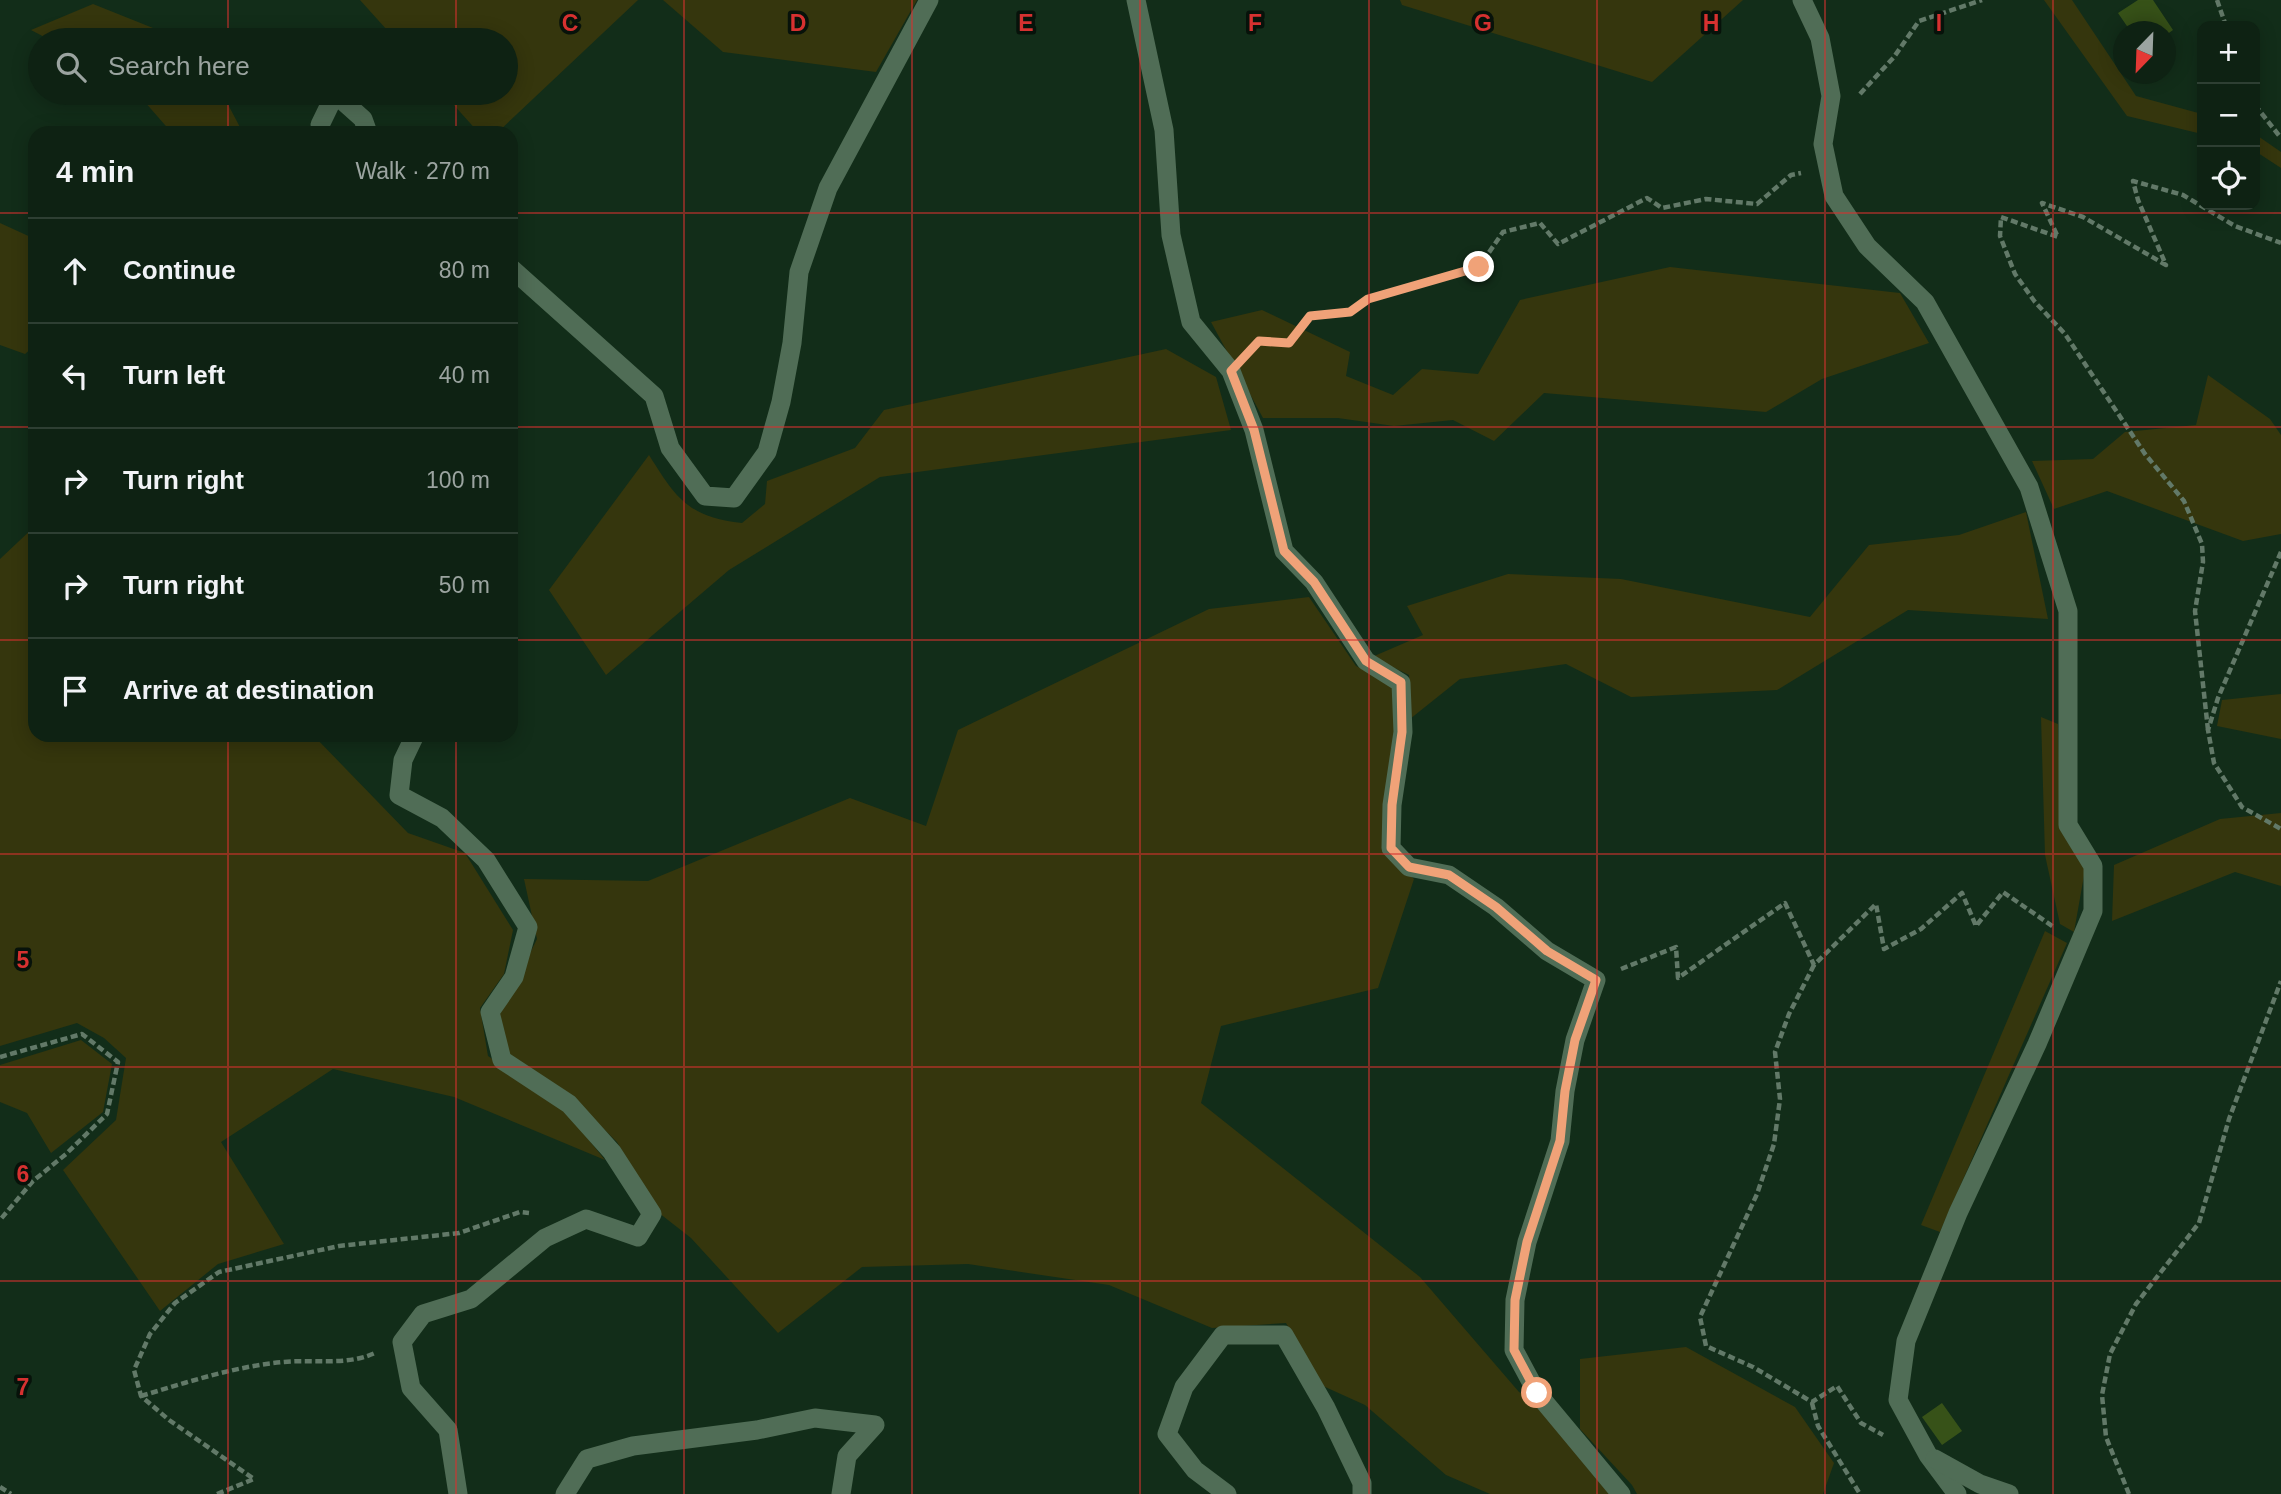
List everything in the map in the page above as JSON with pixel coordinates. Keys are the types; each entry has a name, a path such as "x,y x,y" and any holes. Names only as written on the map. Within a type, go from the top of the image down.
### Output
{"street":[{"path":"518,274 654,396 670,448 705,496 734,498 767,452 790,355 799,272 828,188 929,0"},
{"path":"1136,0 1164,130 1171,235 1191,322 1231,371 1254,430 1284,551 1314,582 1366,661 1401,682 1402,732 1392,805 1391,848 1409,867 1449,875 1496,907 1547,951 1596,980 1575,1040 1565,1091 1560,1141 1527,1242 1515,1300 1514,1350 1537,1393 1621,1494"},
{"path":"1802,0 1820,38 1831,96 1824,144 1834,196 1867,246 1925,302 2033,499 2068,611 2068,825 2093,866 2093,911 1958,1213 1906,1340 1898,1400 1928,1455 1957,1494"},
{"path":"320,126 330,105"},
{"path":"347,105 363,119 366,126"},
{"path":"412,742 403,760 399,795 442,818 486,860 528,926 514,976 490,1012 502,1059 569,1104 612,1152 652,1214 638,1237 586,1219 545,1238 471,1299 423,1314 402,1342 411,1388 448,1430 458,1494"},
{"path":"1227,1494 1195,1470 1167,1434 1184,1387 1223,1335 1284,1335 1326,1408 1362,1483 1362,1494"},
{"path":"565,1494 587,1459 633,1446 757,1430 815,1418 875,1425 847,1456 841,1494"},
{"path":"1928,1455 1980,1484 2009,1494"}],"path":[{"path":"1859,96 1894,57 1919,21 1982,0"},
{"path":"2217,0 2224,21"},
{"path":"2260,111 2281,138"},
{"path":"1231,371 1259,341 1289,343 1310,316 1350,312 1368,299 1479,267 1503,232 1540,223 1558,244 1647,198 1662,208 1706,199 1757,204 1791,175 1828,169"},
{"path":"2281,243 2235,226 2183,195 2133,181 2166,265 2083,217 2042,203 2057,237 2001,217 2000,236 2015,274 2035,302 2065,334 2145,454 2184,501 2202,544 2203,562 2195,611 2214,763 2242,807 2281,829"},
{"path":"2208,730 2218,698 2281,552"},
{"path":"1860,1494 1818,1426 1812,1402 1754,1367 1706,1346 1700,1317 1757,1194 1774,1144 1780,1100 1775,1052 1789,1014 1814,965 1876,904 1884,949 1921,929 1962,894 1976,926 2003,892 2079,945"},
{"path":"1596,980 1676,947 1678,978 1785,903 1814,965"},
{"path":"2129,1494 2106,1437 2102,1395 2110,1354 2136,1304 2199,1223 2229,1119 2281,981"},
{"path":"0,1057 82,1034 118,1062 107,1114 66,1154 33,1181 0,1220"},
{"path":"217,1494 254,1479 169,1420 141,1396 134,1370 150,1334 175,1303 219,1272 339,1246 459,1233 520,1212 533,1214"},
{"path":"141,1396 226,1372 284,1362 356,1362 402,1342"},
{"path":"1812,1402 1838,1387 1861,1423 1928,1455"},
{"path":"0,1487 11,1494"}],"shaded area":[{"path":"360,0 638,0 504,126 473,126 454,105 518,105 518,28 385,28"},
{"path":"663,0 917,0 876,72 723,52"},
{"path":"1400,0 1743,0 1652,82 1402,5"},
{"path":"2044,0 2072,0 2113,62 2113,84 2128,84 2136,96 2197,113 2197,133 2127,116"},
{"path":"93,4 153,28 36,28"},
{"path":"148,105 228,105 239,126 166,126"},
{"path":"2260,137 2281,152 2281,168 2260,154"},
{"path":"0,223 28,236 28,351 25,354 0,345"},
{"path":"1670,267 1900,293 1929,343 1822,379 1766,412 1544,393 1494,441 1453,420 1394,426 1338,418 1263,418 1211,322 1262,310 1350,352 1346,376 1393,395 1422,369 1478,374 1520,300"},
{"path":"1166,349 1216,377 1231,430 880,477 729,570 606,675 549,590 649,455 667,483 685,503 708,516 742,523 765,504 767,481 855,448 884,410"},
{"path":"2208,375 2270,419 2281,435 2281,534 2243,541 2107,491 2054,509 2032,461 2093,459 2125,432 2196,425"},
{"path":"2026,512 2048,619 1908,610 1777,690 1631,697 1566,664 1460,679 1410,719 1409,675 1372,657 1423,635 1407,606 1508,574 1621,579 1810,617 1869,545 1959,535"},
{"path":"28,533 28,742 320,742 408,833 465,853 513,930 504,974 480,1008 488,1056 564,1109 605,1160 454,1097 333,1069 221,1142 284,1244 218,1264 160,1311 63,1170 116,1120 126,1058 104,1038 77,1023 0,1046 0,559"},
{"path":"1309,597 1356,666 1399,687 1384,851 1414,879 1378,988 1221,1026 1201,1103 1420,1277 1519,1392 1544,1406 1610,1494 1490,1494 1446,1475 1365,1405 1323,1386 1286,1323 1212,1328 1109,1285 968,1264 862,1267 778,1333 691,1238 659,1213 617,1142 571,1097 507,1055 499,1016 537,939 524,879 648,881 850,798 926,826 958,730 1209,609"},
{"path":"2281,694 2281,739 2217,726 2222,700"},
{"path":"2041,717 2058,724 2061,825 2085,870 2074,932 2060,924 2045,855"},
{"path":"2281,813 2281,886 2235,872 2112,921 2114,865 2220,819"},
{"path":"2045,931 2067,943 1940,1232 1921,1225"},
{"path":"81,1040 112,1064 103,1112 51,1153 27,1113 0,1102 0,1065"},
{"path":"1686,1347 1795,1407 1834,1463 1823,1494 1637,1494 1632,1485 1580,1429 1580,1359"}],"building":[{"path":"2138,0 2153,0 2167,21 2123,21 2118,13"},
{"path":"1942,1403 1962,1431 1942,1445 1922,1417"}],"route":[{"path":"1479,267 1368,299 1350,312 1310,316 1289,343 1259,341 1231,371 1254,430 1284,551 1314,582 1366,661 1401,682 1402,732 1392,805 1391,848 1409,867 1449,875 1496,907 1547,951 1596,980 1575,1040 1565,1091 1560,1141 1527,1242 1515,1300 1514,1350 1537,1393"}]}
